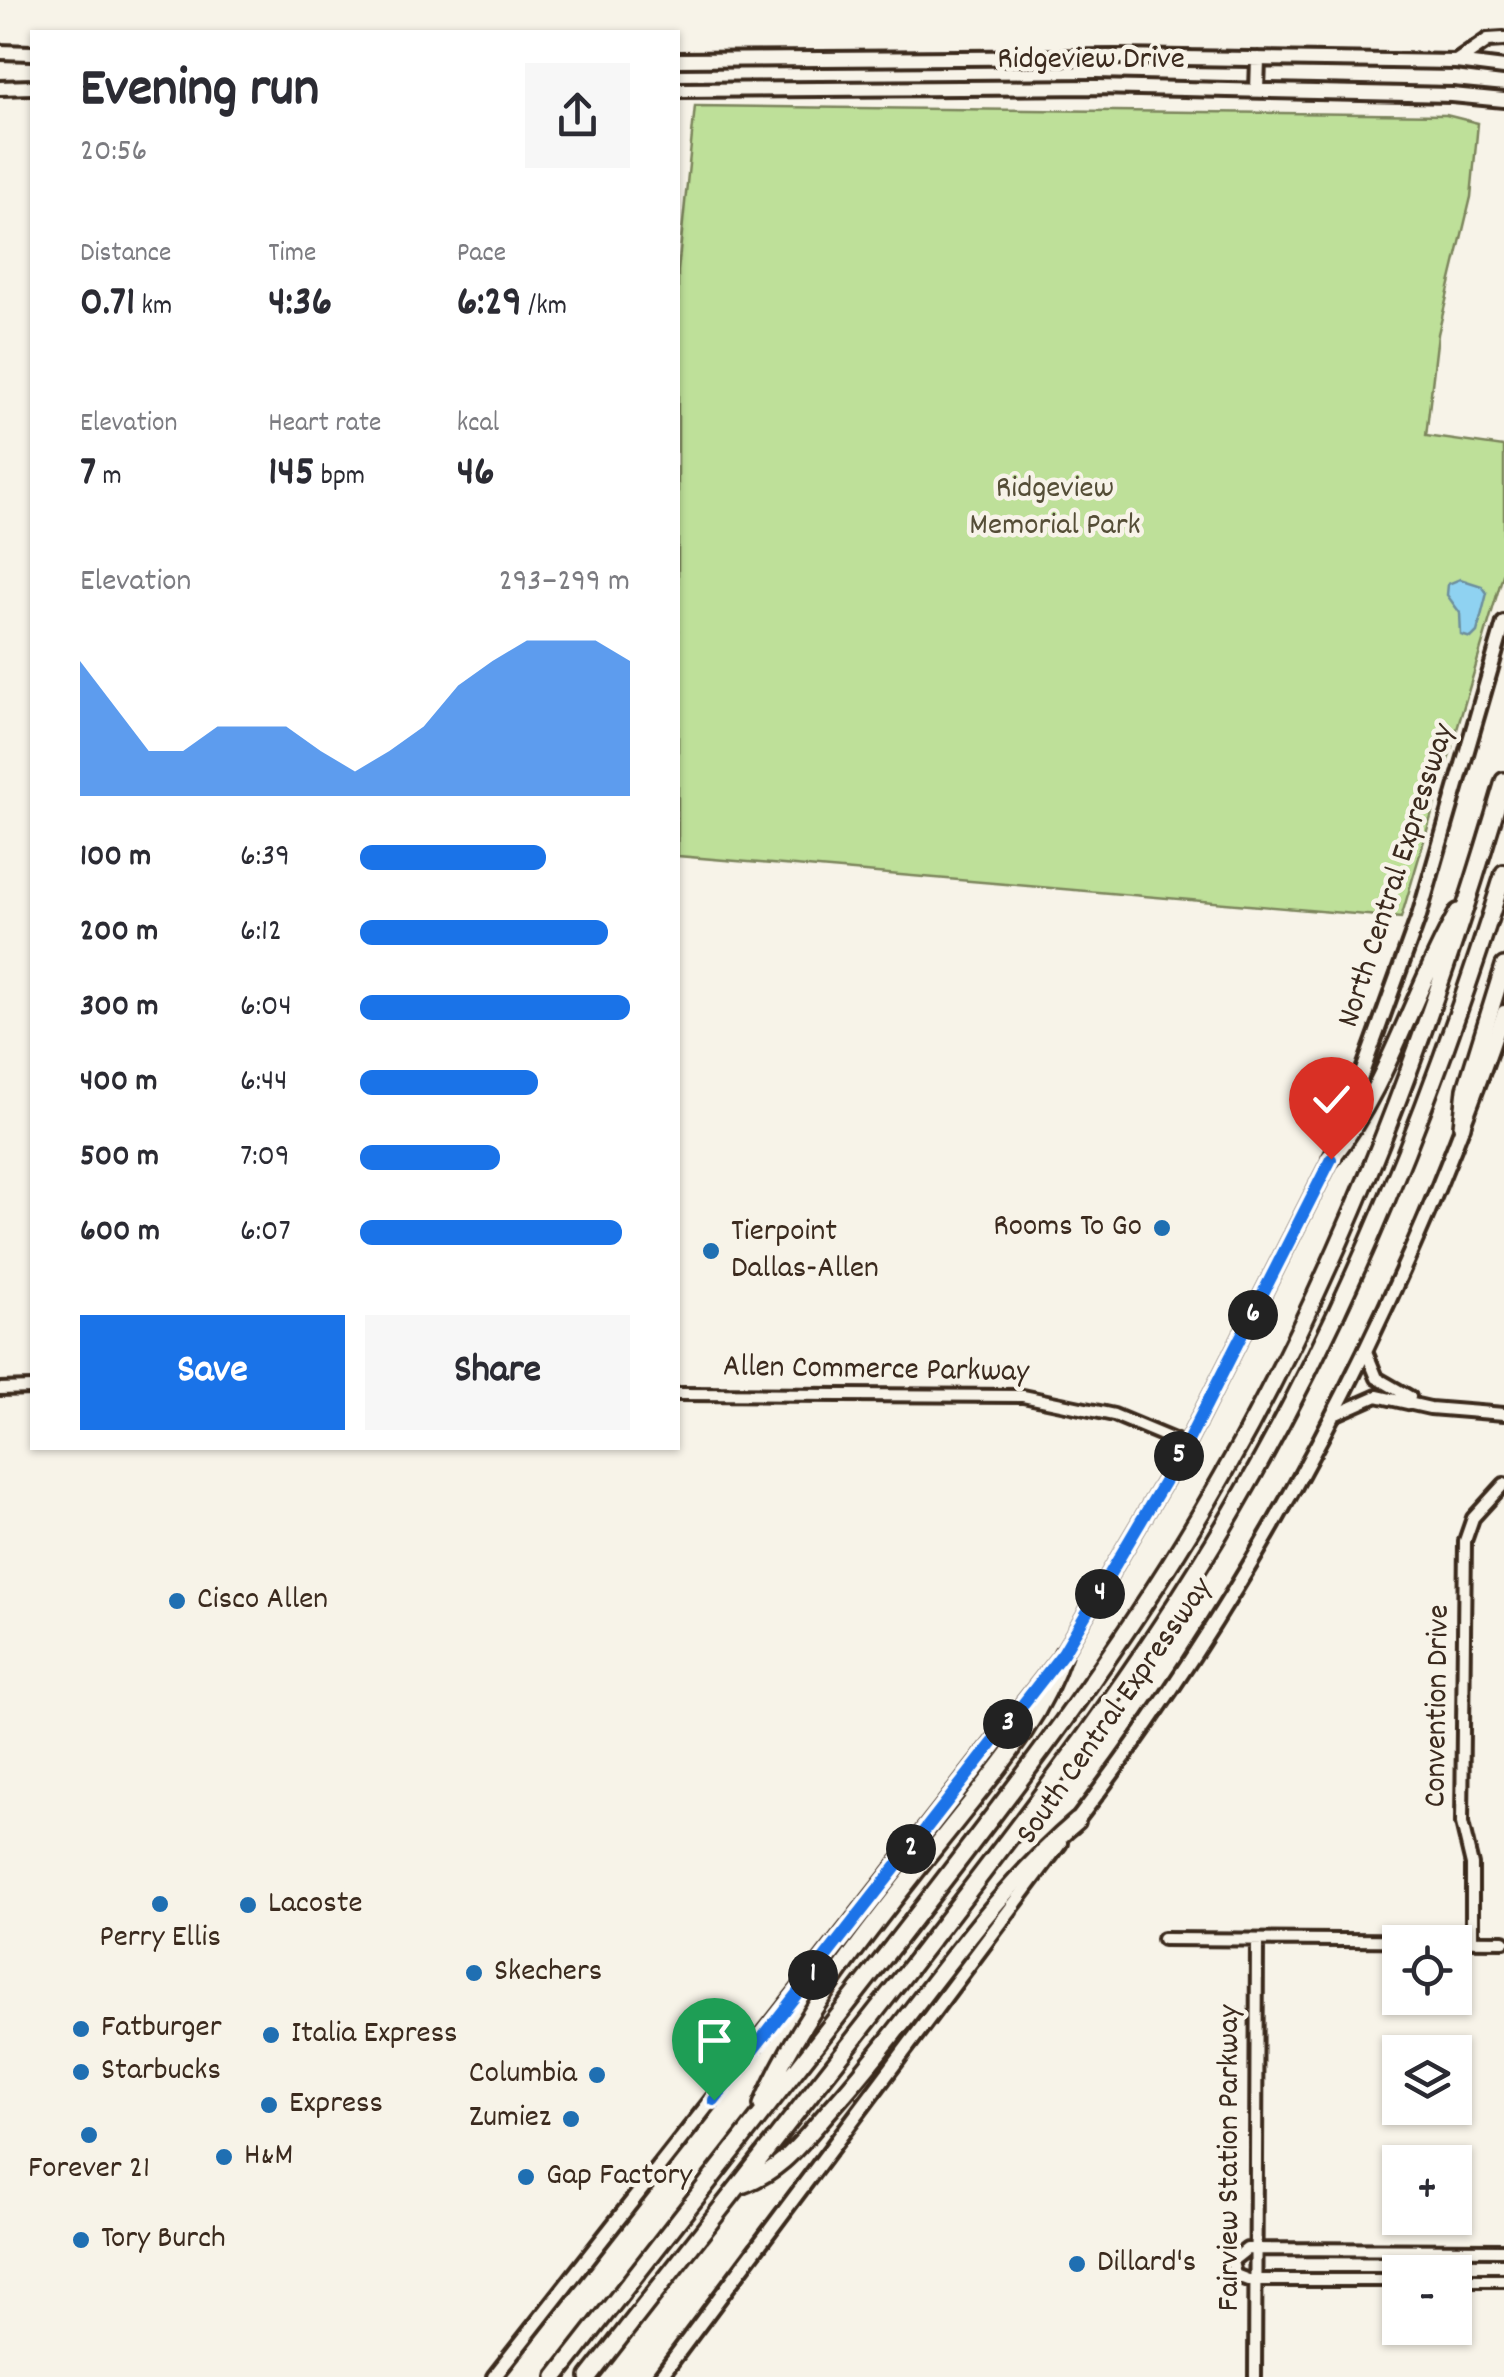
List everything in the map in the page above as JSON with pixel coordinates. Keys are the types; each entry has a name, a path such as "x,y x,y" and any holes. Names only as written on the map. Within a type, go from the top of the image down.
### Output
{"highway":[{"path":"556,2377 1068,1716 1164,1574 1221,1479 1281,1368 1363,1192 1426,1029 1504,781"},
{"path":"589,2377 1074,1754 1151,1644 1233,1511 1325,1339 1389,1197 1459,1015 1504,873"},
{"path":"1331,1159 1357,1125 1382,1078 1436,950 1472,886"},
{"path":"1462,1126 1466,1089 1504,966"},
{"path":"753,2127 774,2076 805,2026 894,1900 1031,1725 1051,1692 1063,1653"},
{"path":"739,2186 770,2175 873,2062 1038,1854 1077,1821"}],"main road":[{"path":"1456,62 1488,40 1504,39"},
{"path":"0,52 30,53"},
{"path":"1257,90 1258,59"},
{"name":"Ridgeview Drive","path":"680,60 1258,59 1456,62 1500,67"},
{"path":"0,88 30,87"},
{"name":"Ridgeview Drive","path":"680,90 1257,90 1504,100"},
{"name":"North Central Expressway","path":"494,2377 1063,1653 1186,1445 1331,1159 1418,916 1503,626"},
{"name":"South Central Expressway","path":"660,2377 1077,1821 1231,1600 1365,1349 1462,1126 1504,1012"}],"street":[{"path":"1365,1349 1384,1385 1444,1408"},
{"path":"0,1389 30,1388"},
{"name":"Allen Commerce Parkway","path":"680,1394 1023,1396 1101,1411 1186,1445"},
{"path":"1332,1416 1377,1396 1504,1414"},
{"name":"Convention Drive","path":"1472,1925 1472,1864 1462,1823 1466,1540 1473,1518 1504,1484"},
{"path":"1163,1939 1382,1941"},
{"name":"Fairview Station Parkway","path":"1255,2377 1257,1940"},
{"path":"1472,1941 1504,1941"},
{"path":"1382,2280 1256,2280 1235,2274 1232,2261 1240,2251 1256,2249 1504,2250"},
{"path":"1472,2280 1504,2280"}],"green space":[{"name":"Ridgeview Memorial Park","path":"695,106 1446,115 1478,123 1471,197 1438,334 1426,436 1504,447 1504,571 1401,918 680,856 680,252"}],"water":[{"path":"1460,579 1482,586 1487,593 1477,632 1471,638 1461,635 1460,613 1447,595 1448,584"}],"place":[{"name":"Rooms To Go","path":"1162,1228"},
{"name":"Tierpoint Dallas-Allen","path":"711,1251"},
{"name":"Cisco Allen","path":"177,1601"},
{"name":"Perry Ellis","path":"160,1904"},
{"name":"Lacoste","path":"248,1905"},
{"name":"Skechers","path":"474,1973"},
{"name":"Fatburger","path":"81,2029"},
{"name":"Italia Express","path":"271,2035"},
{"name":"Starbucks","path":"81,2072"},
{"name":"Columbia","path":"597,2075"},
{"name":"Express","path":"269,2105"},
{"name":"Zumiez","path":"571,2119"},
{"name":"Forever 21","path":"89,2135"},
{"name":"H&M","path":"224,2157"},
{"name":"Gap Factory","path":"526,2177"},
{"name":"Tory Burch","path":"81,2240"},
{"name":"Dillard's","path":"1077,2264"}],"route":[{"path":"714,2100 1063,1653 1186,1445 1310,1208 1331,1159"}]}
